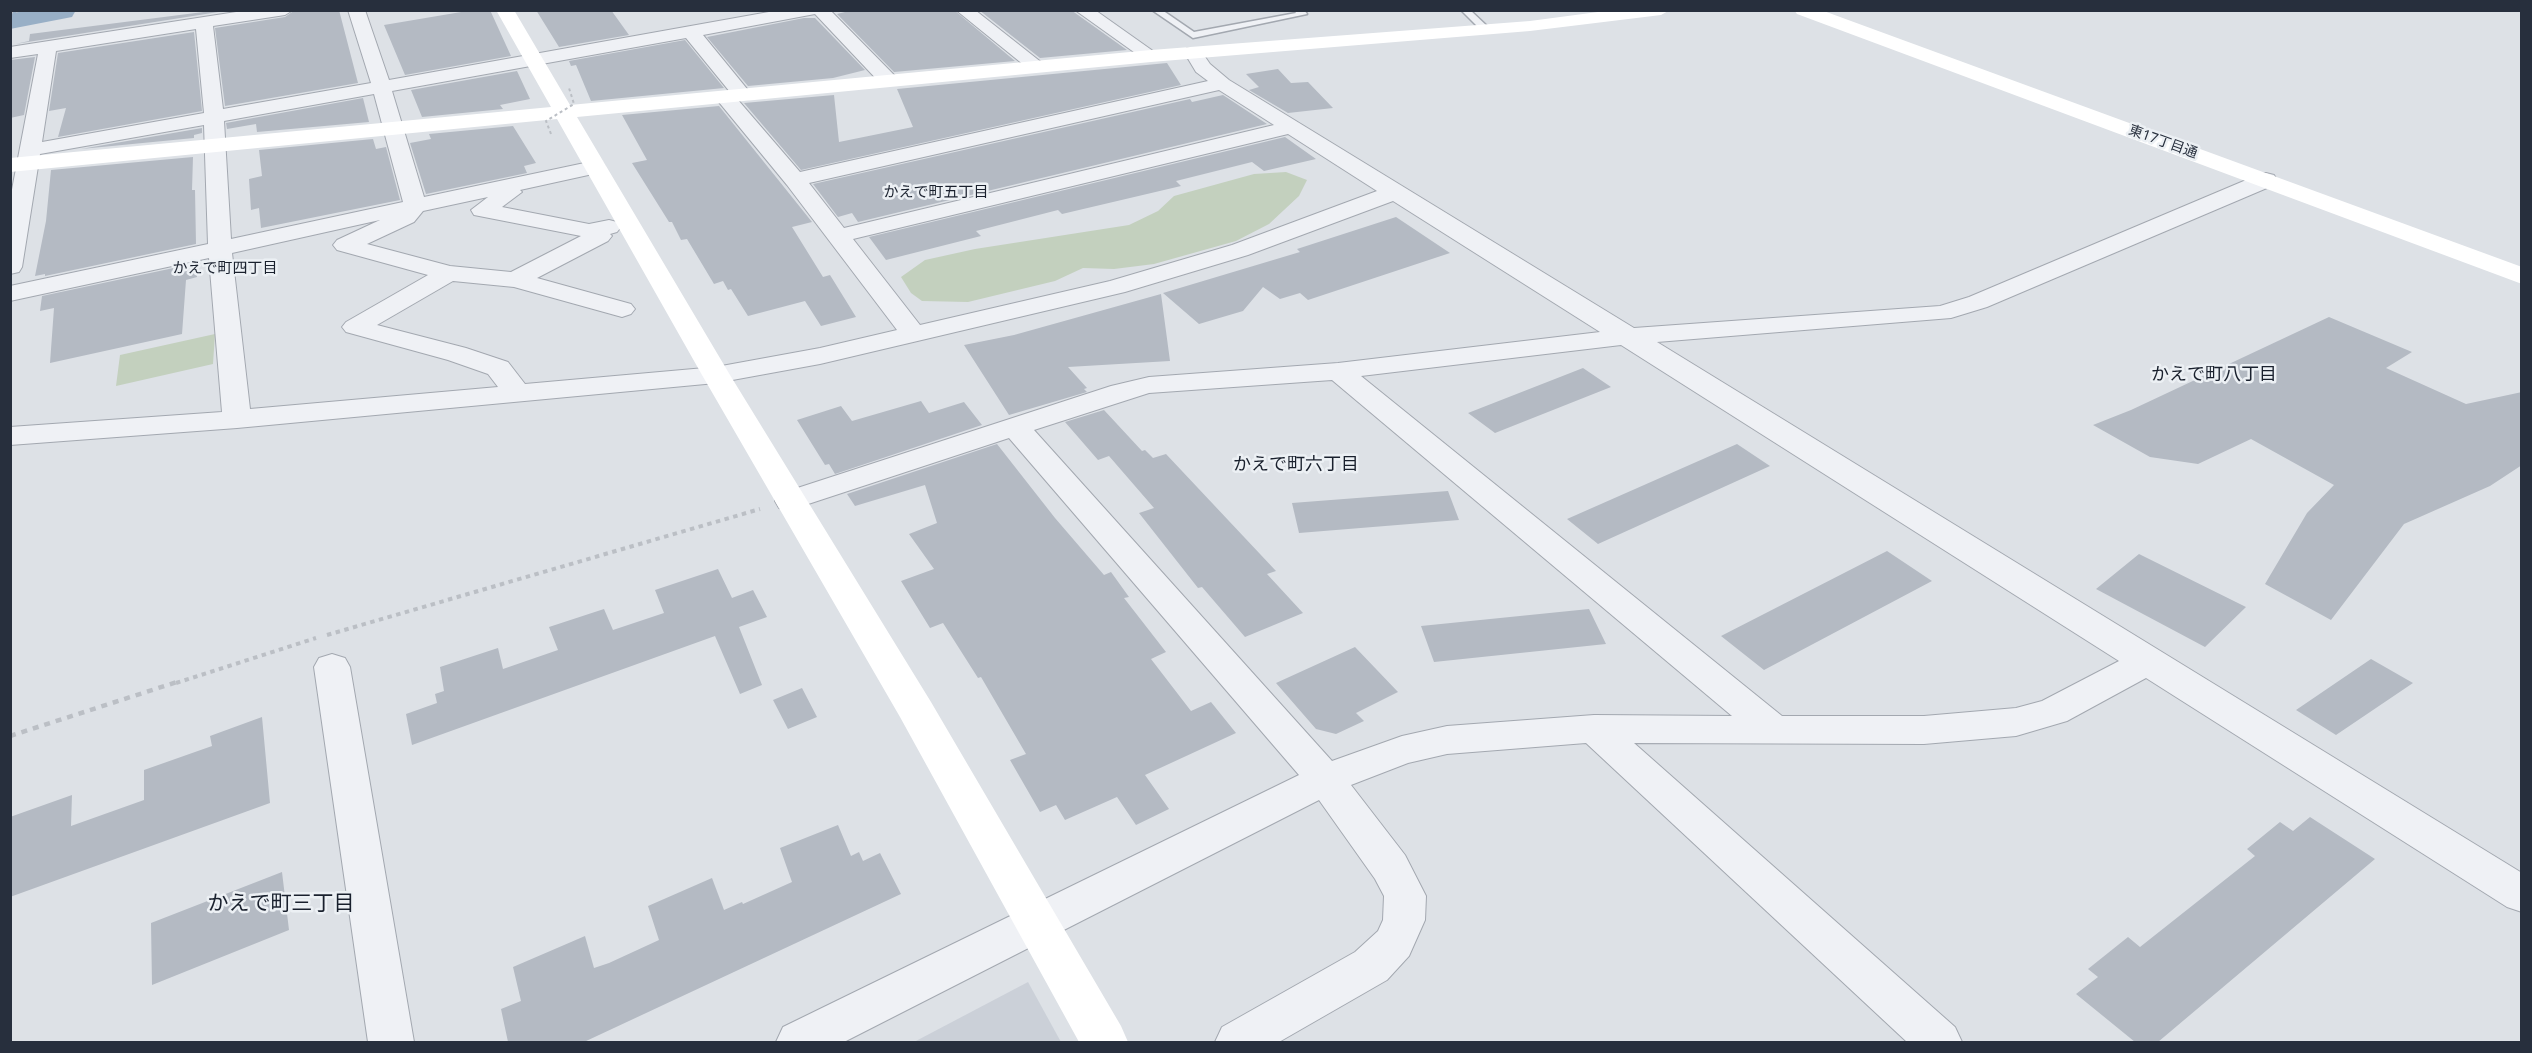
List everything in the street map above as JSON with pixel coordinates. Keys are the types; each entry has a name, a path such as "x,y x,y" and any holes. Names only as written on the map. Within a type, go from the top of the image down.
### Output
{"street":[{"path":"10,53 285,10"},
{"path":"356,10 382,88 415,206"},
{"path":"505,10 561,112 917,712 1104,1042"},
{"path":"22,160 214,117 811,10"},
{"path":"820,10 890,81"},
{"path":"964,10 1037,66"},
{"path":"1083,10 1151,56"},
{"path":"22,160 215,146 1037,66 1485,29 1661,10"},
{"name":"東17丁目通","path":"1803,10 2522,276"},
{"path":"204,23 214,117 220,249 237,418"},
{"path":"690,32 733,96 795,180 915,335"},
{"path":"10,267 22,160 48,47"},
{"path":"1193,52 1203,68 1222,84 2522,895"},
{"path":"795,180 1222,84"},
{"path":"838,236 1291,127"},
{"path":"10,294 594,167"},
{"path":"790,501 1149,385 1338,371 1625,337 1942,313 1978,302 2266,180"},
{"path":"515,280 600,236 589,231 482,210 527,182"},
{"path":"10,436 716,375 781,364 915,335 1171,272 1292,231 1395,192"},
{"path":"415,206 406,217 345,245 449,273 515,280 622,309"},
{"path":"589,231 628,224"},
{"path":"449,273 355,327 457,354 498,368 517,392"},
{"path":"1338,371 1773,729"},
{"path":"1015,427 1325,779 1390,867 1405,896 1404,920 1394,943 1371,966 1238,1042"},
{"path":"799,1042 1325,779 1402,750 1447,740 1594,729 1924,730 2016,722 2054,711 2148,662"},
{"path":"332,667 391,1042"},
{"path":"1594,729 1939,1042"}],"lane":[{"path":"1156,10 1193,35 1303,12"},
{"path":"1465,10 1485,29"}],"path":[{"path":"10,13 24,10"},
{"path":"574,104 561,112 546,121 574,104"},
{"path":"10,736 309,640 790,501"}],"shaded area":[{"path":"1028,982 1061,1042 914,1042"}],"green space":[{"path":"1286,172 1307,180 1299,196 1269,224 1236,241 1154,264 1114,269 1083,268 1055,281 968,302 922,301 911,293 901,277 925,260 975,249 1129,225 1158,211 1174,196 1254,174"},
{"path":"215,334 213,364 116,386 120,355"}],"building":[{"path":"231,10 15,44 29,41 30,34"},
{"path":"295,10 339,10 358,83 225,106 215,28 285,17"},
{"path":"473,10 490,10 511,56 405,75 384,25"},
{"path":"536,10 611,10 629,35 559,47"},
{"path":"853,10 954,10 1015,61 894,72 837,14"},
{"path":"979,10 1071,10 1127,50 1040,58"},
{"path":"804,18 815,18 865,70 833,78 748,86 707,37"},
{"path":"194,32 202,111 58,137 66,108 49,111 58,53"},
{"path":"685,40 724,88 591,101 576,65 571,66 569,61"},
{"path":"35,57 24,115 10,118 10,60"},
{"path":"1167,63 1181,85 801,170 744,103 834,95 839,142 913,127 897,89"},
{"path":"1278,69 1291,83 1308,82 1333,108 1288,113 1249,90 1259,87 1246,74"},
{"path":"517,71 530,99 500,105 503,109 422,117 411,90"},
{"path":"1223,95 1267,124 858,222 852,213 838,217 813,184 1190,99 1192,102"},
{"path":"363,98 369,122 257,132 256,124 227,129 226,123"},
{"path":"719,106 812,222 792,227 823,277 830,275 856,317 821,326 805,301 748,316 731,289 728,290 723,281 714,284 687,239 681,240 672,222 669,222 632,163 647,160 622,115"},
{"path":"513,126 536,163 524,166 527,173 426,194 410,143 431,139 429,134"},
{"path":"202,128 202,133 194,135 194,138 81,149"},
{"path":"1285,137 1316,159 1264,171 1252,162 1176,181 1181,186 1062,214 1058,210 976,231 981,236 886,260 869,237"},
{"path":"373,139 376,149 386,147 400,200 261,228 259,208 251,210 249,179 262,176 259,150"},
{"path":"193,157 192,190 195,190 196,244 45,276 45,274 35,276 46,221 51,170"},
{"path":"1396,217 1450,253 1308,300 1300,293 1280,299 1263,287 1243,311 1199,324 1163,293 1300,252 1297,249"},
{"path":"197,263 197,277 186,280 182,334 50,363 54,308 40,311 42,296"},
{"path":"1161,294 1170,361 1068,367 1087,388 1084,389 1087,392 1009,415 964,345 1014,335"},
{"path":"2329,317 2412,352 2386,368 2466,404 2522,392 2522,465 2490,486 2404,524 2331,620 2265,584 2307,513 2334,485 2251,439 2198,464 2150,457 2093,425 2131,410"},
{"path":"1583,368 1611,387 1495,433 1468,413"},
{"path":"921,401 929,413 964,402 982,425 835,474 829,464 825,465 797,420 841,406 852,421"},
{"path":"1104,410 1142,451 1145,450 1153,458 1166,454 1276,571 1267,574 1303,613 1245,637 1202,587 1198,588 1139,513 1154,508 1109,456 1098,460 1065,422"},
{"path":"997,444 1055,518 1104,575 1111,572 1129,597 1124,598 1166,652 1151,659 1191,711 1211,702 1236,733 1145,775 1169,809 1136,825 1117,797 1065,820 1056,805 1040,812 1010,760 1026,754 981,677 978,678 943,623 930,628 901,581 934,569 909,534 937,523 925,485 855,506 847,494"},
{"path":"1737,444 1770,466 1598,544 1567,519"},
{"path":"1448,491 1459,520 1299,533 1292,503"},
{"path":"1887,551 1932,581 1764,670 1721,636"},
{"path":"2139,554 2246,607 2205,647 2096,589"},
{"path":"718,569 732,598 753,590 767,617 739,627 762,685 740,694 715,636 412,745 406,714 437,703 435,694 444,691 440,667 498,648 503,669 558,650 549,627 604,609 613,630 664,613 655,590"},
{"path":"1589,609 1606,644 1434,662 1421,626"},
{"path":"1355,647 1398,692 1356,713 1364,721 1336,734 1316,729 1276,683"},
{"path":"2371,659 2413,683 2336,735 2296,710"},
{"path":"802,688 817,717 788,729 773,700"},
{"path":"262,717 270,803 10,897 10,817 72,795 71,826 144,800 144,770 212,746 210,736"},
{"path":"2310,817 2375,859 2158,1042 2135,1042 2076,994 2098,977 2088,969 2128,937 2140,947 2255,856 2247,849 2280,822 2293,831"},
{"path":"838,825 851,856 859,852 863,861 880,853 901,894 584,1042 508,1042 501,1009 521,1001 513,967 585,936 594,968 609,963 659,940 648,906 712,878 724,910 742,902 743,904 792,882 780,848"},
{"path":"282,872 289,930 152,985 151,923"}],"waterway":[{"path":"10,19 60,10"}],"district":[{"name":"かえで町五丁目","path":"936,193"},
{"name":"かえで町四丁目","path":"225,269"},
{"name":"かえで町八丁目","path":"2214,375"},
{"name":"かえで町六丁目","path":"1296,465"},
{"name":"かえで町三丁目","path":"281,904"}]}
